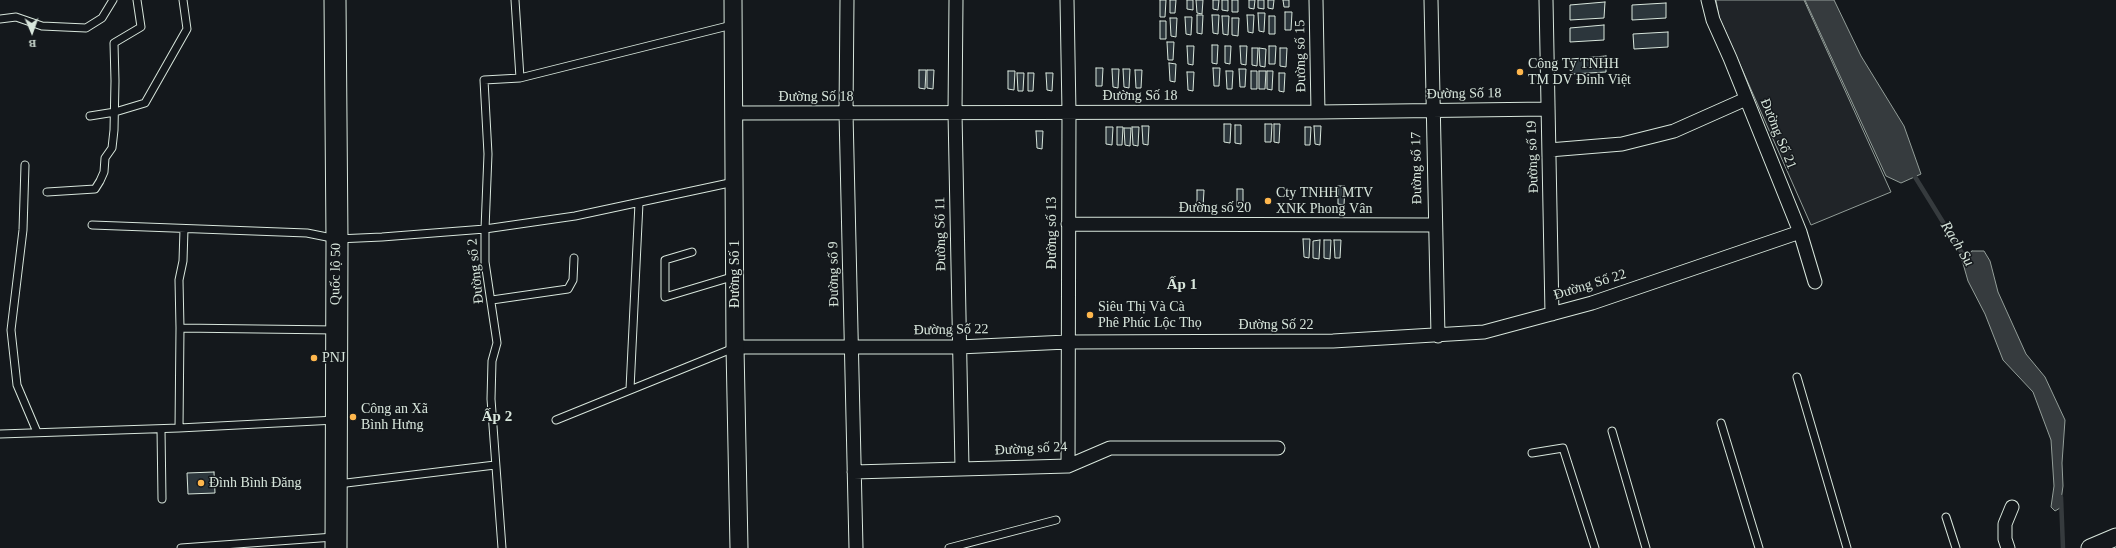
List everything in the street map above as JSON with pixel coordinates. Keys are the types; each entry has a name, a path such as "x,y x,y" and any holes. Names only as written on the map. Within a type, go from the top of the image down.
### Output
{"main road":[{"name":"Quốc lộ 50","path":"335,0 337,239 336,543"}],"street":[{"name":"Đường Số 1","path":"733,0 735,347 739,548"},
{"name":"Đường số 9","path":"847,0 846,113 856,548"},
{"name":"Đường Số 11","path":"956,0 955,113 962,468"},
{"name":"Đường số 13","path":"1067,0 1069,112 1067,342 1068,466"},
{"name":"Đường số 15","path":"1316,0 1318,112"},
{"name":"Đường số 17","path":"1431,0 1434,225 1438,336"},
{"name":"Đường số 19","path":"1546,0 1552,314"},
{"name":"Đường Số 21","path":"1708,0 1713,20 1800,232 1815,282"},
{"path":"1549,150 1622,144 1674,131 1746,99"},
{"name":"Đường Số 18","path":"733,113 1318,112 1548,109"},
{"name":"Đường số 20","path":"1068,224 1434,225"},
{"name":"Đường Số 22","path":"735,347 959,347 1067,342 1333,341 1438,336 1484,332 1592,302 1800,232"},
{"name":"Đường số 24","path":"854,472 1068,466 1110,448 1278,448"},
{"path":"2008,548 2005,539 2004,524 2012,507"},
{"path":"2090,548 2116,537"}],"lane":[{"path":"0,19 16,17 42,26 86,28 102,18 113,0"},
{"path":"46,192 85,191 95,189 104,172 105,158 112,148 115,112 114,43 141,27 137,0"},
{"path":"90,116 115,112 144,103 187,29 183,0"},
{"path":"515,0 520,78 733,25"},
{"name":"Đường số 2","path":"502,548 491,399 492,361 497,343 486,262 485,229 488,154 484,80 520,78"},
{"path":"25,165 23,230 11,330 17,385 37,432"},
{"path":"92,225 308,233 337,239 485,229 575,216 734,182"},
{"path":"630,389 639,203"},
{"path":"179,428 179,280 183,261 184,229"},
{"path":"692,252 665,260 665,297 735,276"},
{"path":"492,300 568,289 573,280 574,258"},
{"path":"180,328 336,330"},
{"path":"556,420 735,347"},
{"path":"1797,377 1847,548"},
{"path":"0,434 160,429 336,420"},
{"path":"1721,423 1759,548"},
{"path":"160,429 162,499"},
{"path":"1612,431 1646,548"},
{"path":"1532,453 1563,448 1595,548"},
{"path":"336,484 495,466"},
{"path":"1946,518 1956,548"},
{"path":"949,548 1056,520"},
{"path":"182,548 336,543"}],"shaded area":[{"path":"1716,0 1804,0 1891,192 1811,225 1719,17"},
{"path":"1805,0 1834,0 1861,56 1904,126 1921,174 1901,183 1886,176"},
{"name":"Rạch Su","path":"1972,251 1984,251 1990,261 1998,292 2026,354 2045,377 2065,420 2062,463 2063,486 2060,508 2055,511 2051,507 2054,486 2051,440 2033,392 2003,360 1985,314 1968,281 1962,260"}],"building":[{"path":"1160,0 1166,0 1165,17 1160,17"},
{"path":"1170,0 1176,0 1175,13 1170,13"},
{"path":"1187,0 1193,0 1193,10 1187,9"},
{"path":"1196,0 1203,0 1202,14 1197,13"},
{"path":"1213,0 1219,0 1218,10 1213,9"},
{"path":"1222,0 1228,0 1228,11 1222,10"},
{"path":"1232,0 1238,0 1238,12 1232,12"},
{"path":"1249,0 1255,0 1254,9 1249,8"},
{"path":"1258,0 1264,0 1264,9 1258,8"},
{"path":"1268,0 1274,0 1273,9 1268,8"},
{"path":"1283,0 1289,0 1289,7 1284,7"},
{"path":"1605,2 1604,18 1570,20 1570,5"},
{"path":"1666,3 1666,18 1632,20 1632,5"},
{"path":"1285,12 1292,12 1291,30 1285,30"},
{"path":"1258,13 1265,13 1264,32 1259,31"},
{"path":"1197,15 1203,15 1202,34 1197,33"},
{"path":"1212,15 1219,15 1218,34 1213,33"},
{"path":"1247,15 1254,15 1253,33 1248,32"},
{"path":"1222,16 1229,16 1228,35 1223,34"},
{"path":"1269,16 1275,16 1275,34 1269,34"},
{"path":"1185,17 1192,17 1191,35 1186,34"},
{"path":"1170,18 1177,18 1176,37 1171,36"},
{"path":"1232,18 1239,18 1238,36 1232,35"},
{"path":"1160,21 1166,21 1166,39 1160,39"},
{"path":"1604,25 1604,40 1570,42 1570,28"},
{"path":"1668,32 1668,47 1634,49 1633,34"},
{"path":"1167,42 1174,42 1173,60 1168,60"},
{"path":"1212,45 1218,45 1217,64 1212,63"},
{"path":"1187,46 1194,46 1193,65 1188,64"},
{"path":"1225,46 1231,46 1230,64 1225,63"},
{"path":"1240,46 1247,46 1246,65 1241,64"},
{"path":"1269,46 1276,46 1275,64 1269,64"},
{"path":"1252,48 1258,48 1257,66 1252,65"},
{"path":"1259,48 1266,49 1265,67 1260,66"},
{"path":"1280,48 1287,48 1286,67 1280,66"},
{"path":"1606,56 1606,72 1572,74 1571,59"},
{"path":"1169,63 1176,64 1175,82 1170,81"},
{"path":"1096,68 1103,68 1102,86 1096,86"},
{"path":"1213,68 1220,68 1219,86 1214,86"},
{"path":"1112,69 1119,69 1118,88 1113,87"},
{"path":"1123,69 1130,69 1129,88 1124,87"},
{"path":"1239,69 1246,69 1245,87 1240,87"},
{"path":"919,70 926,70 925,89 919,88"},
{"path":"927,70 934,70 933,89 927,88"},
{"path":"1135,70 1142,70 1141,88 1136,88"},
{"path":"1008,71 1015,71 1014,90 1008,89"},
{"path":"1226,71 1233,71 1232,89 1227,89"},
{"path":"1251,71 1257,71 1257,89 1251,89"},
{"path":"1259,71 1266,71 1265,89 1259,89"},
{"path":"1267,71 1273,71 1272,90 1267,89"},
{"path":"1187,72 1194,72 1193,91 1188,90"},
{"path":"1017,73 1024,73 1023,91 1018,91"},
{"path":"1028,73 1034,73 1033,91 1028,91"},
{"path":"1046,73 1053,73 1052,91 1047,90"},
{"path":"1279,73 1285,73 1284,92 1279,91"},
{"path":"1224,124 1231,124 1230,143 1224,142"},
{"path":"1265,124 1272,124 1271,142 1265,142"},
{"path":"1274,124 1280,124 1279,143 1274,142"},
{"path":"1235,125 1241,125 1241,144 1235,143"},
{"path":"1142,126 1149,126 1148,145 1143,144"},
{"path":"1314,126 1321,126 1320,145 1315,144"},
{"path":"1106,127 1113,127 1112,145 1106,144"},
{"path":"1117,127 1123,127 1122,145 1117,145"},
{"path":"1132,127 1139,127 1138,146 1133,145"},
{"path":"1305,127 1311,127 1310,145 1305,145"},
{"path":"1124,128 1131,128 1130,146 1125,145"},
{"path":"1036,131 1043,131 1042,149 1037,148"},
{"path":"1338,186 1345,186 1344,205 1338,204"},
{"path":"1237,189 1243,189 1243,207 1237,207"},
{"path":"1197,190 1204,190 1203,208 1197,208"},
{"path":"1303,239 1310,239 1309,258 1304,257"},
{"path":"1320,240 1319,259 1313,258 1313,241"},
{"path":"1324,240 1331,240 1330,259 1324,258"},
{"path":"1334,240 1341,240 1340,258 1335,258"},
{"name":"Đình Bình Đăng","path":"214,472 215,493 188,494 187,473"}],"waterway":[{"name":"Rạch Su","path":"1912,172 1967,261"},
{"path":"2061,497 2063,548"}],"place":[{"name":"Công Ty TNHH TM DV Đỉnh Việt","path":"1520,72"},
{"name":"Cty TNHH MTV XNK Phong Vân","path":"1268,201"},
{"name":"Siêu Thị Và Cà Phê Phúc Lộc Thọ","path":"1090,315"},
{"name":"PNJ","path":"314,358"},
{"name":"Công an Xã Bình Hưng","path":"353,417"},
{"name":"Đình Bình Đăng","path":"201,483"}],"district":[{"name":"Ấp 1","path":"1182,285"},
{"name":"Ấp 2","path":"497,417"}]}
